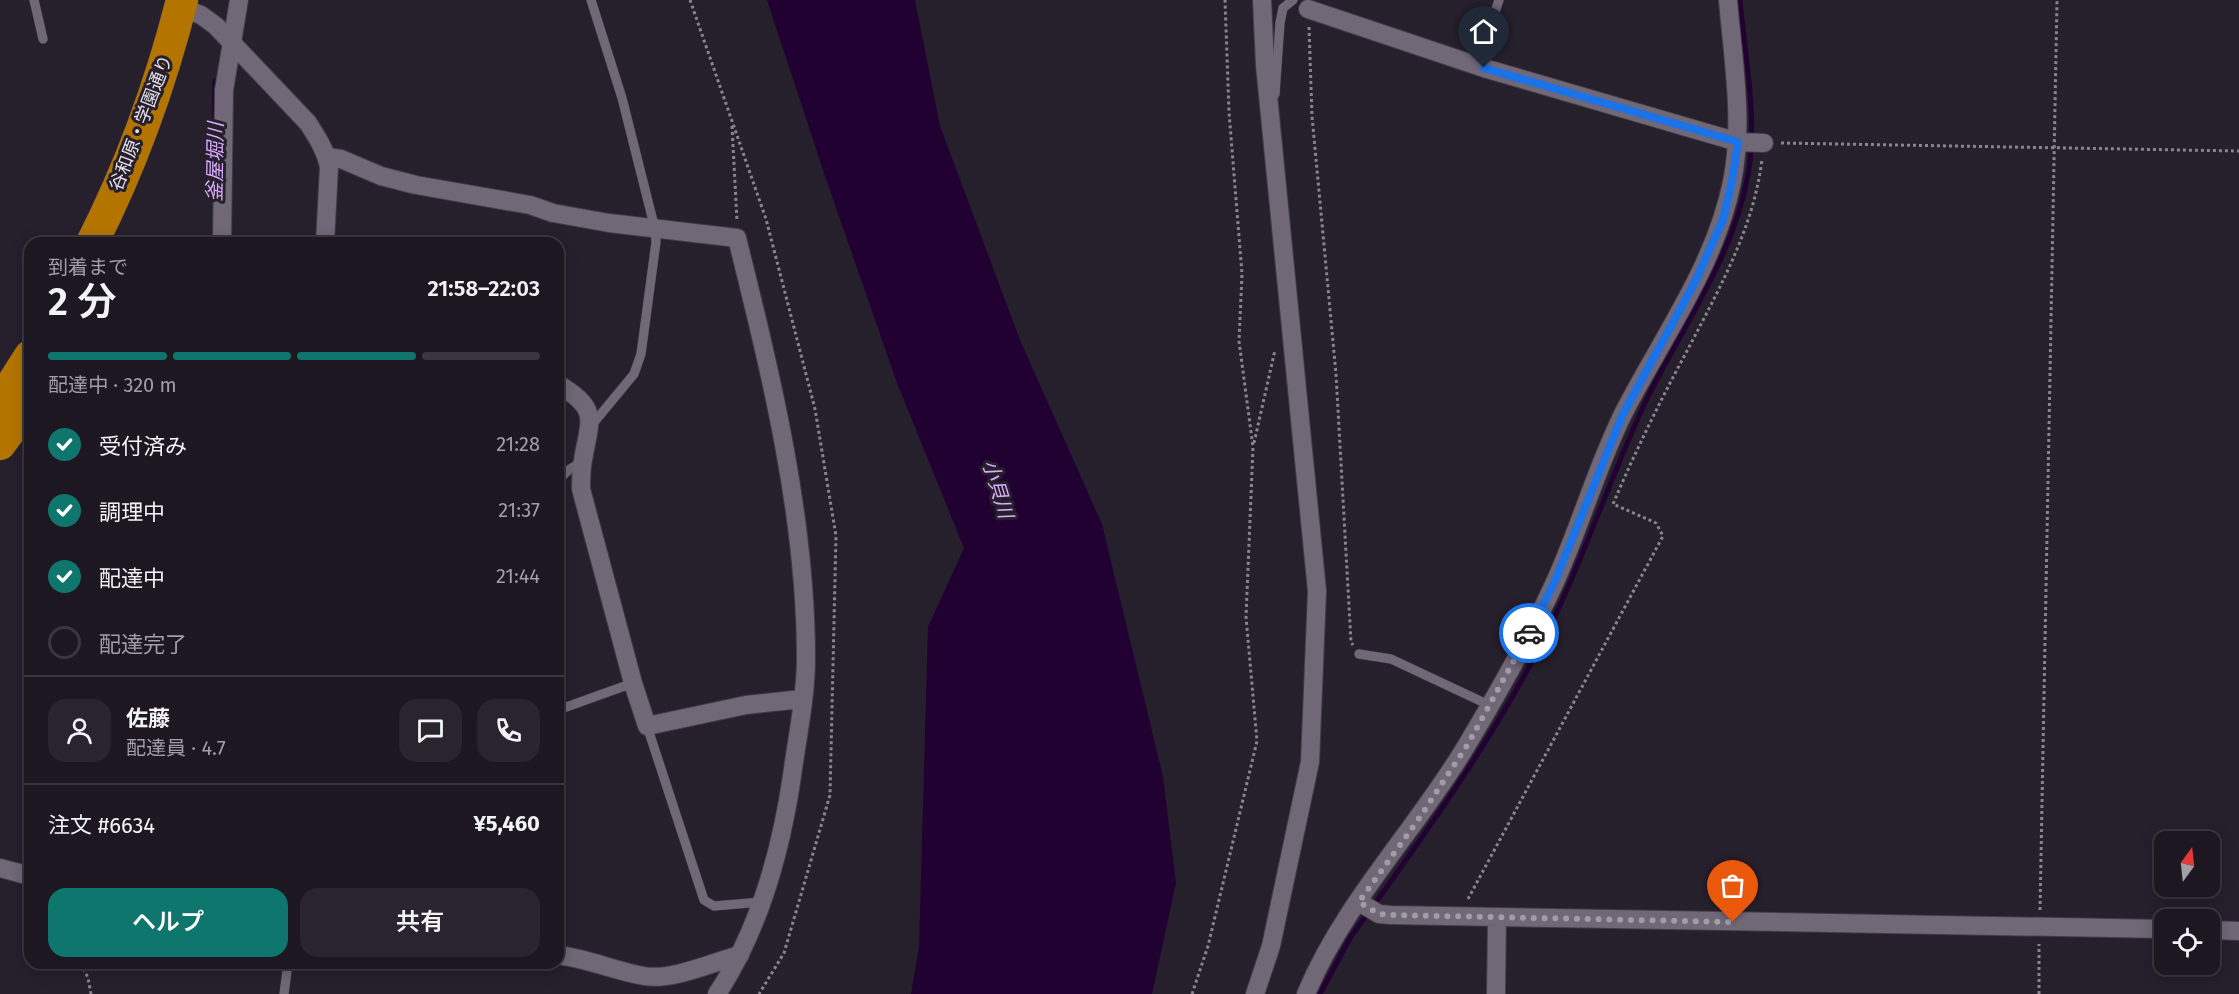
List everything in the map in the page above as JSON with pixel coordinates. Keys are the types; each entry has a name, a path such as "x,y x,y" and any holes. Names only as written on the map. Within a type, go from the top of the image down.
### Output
{"highway":[{"name":"谷和原・学園通り","path":"95,237 108,212 164,68 192,5"},
{"name":"谷和原・学園通り","path":"119,237 164,131 187,66 192,5"},
{"path":"0,444 24,374"}],"street":[{"path":"222,237 224,90 238,0"},
{"path":"1255,994 1271,946 1310,762 1317,591 1264,65 1262,0"},
{"path":"1306,994 1333,941 1468,744 1555,581 1623,414 1703,266 1723,220 1732,181 1752,142 1728,0"},
{"path":"1301,2 1484,68 1752,142"},
{"path":"192,5 231,42 308,123 327,157 329,167 325,237"},
{"path":"327,157 341,159 381,176 416,185 530,205 575,217 737,238 770,370 793,509 804,610 806,661 784,828 761,902 740,955 717,994"},
{"path":"564,389 583,403 590,414 591,426 582,462 581,489 633,683 647,726 746,705 802,699"},
{"path":"0,868 24,874"},
{"path":"1359,902 1379,914 1497,918 2154,929"},
{"path":"1496,994 1497,918"},
{"path":"2220,930 2239,931"},
{"path":"564,956 584,958 646,977 689,970 740,955"}],"lane":[{"path":"34,0 43,39"},
{"path":"591,0 622,98 655,229 656,242 641,354 634,374 591,426"},
{"path":"1484,68 1485,41 1499,0"},
{"path":"1272,141 1283,8 1301,2"},
{"path":"564,476 582,462"},
{"path":"1359,654 1391,659 1489,705"},
{"path":"564,708 633,683"},
{"path":"647,726 704,900 714,906 761,902"},
{"path":"284,994 287,969"}],"path":[{"path":"1192,994 1208,946 1257,741 1246,617 1253,447 1239,341 1242,274 1229,112 1225,0"},
{"path":"2038,994 2057,0"},
{"path":"1301,2 1336,374 1351,642 1359,654"},
{"path":"732,122 737,238"},
{"path":"1459,916 1663,536 1656,523 1612,504 1636,451 1725,278 1757,185 1752,142 2239,152"},
{"path":"1253,447 1275,348"},
{"path":"83,969 91,994"}],"water":[{"name":"小貝川","path":"767,0 915,0 940,126 1020,340 1102,524 1163,777 1176,883 1152,994 911,994 919,947 928,627 964,548 897,383"}],"waterway":[{"path":"1374,905 1471,765 1536,654 1567,590 1645,403 1731,236 1748,175 1752,133 1750,88 1740,0"},
{"name":"釜屋堀川","path":"214,196 215,81"},
{"path":"1320,994 1350,938 1368,913"}],"way so far":[{"path":"1529,633 1468,744 1420,817 1359,902 1379,914 1391,915 1733,922"}],"route":[{"path":"1484,68 1738,142 1723,220 1695,282 1623,414 1555,581 1529,633"}]}
